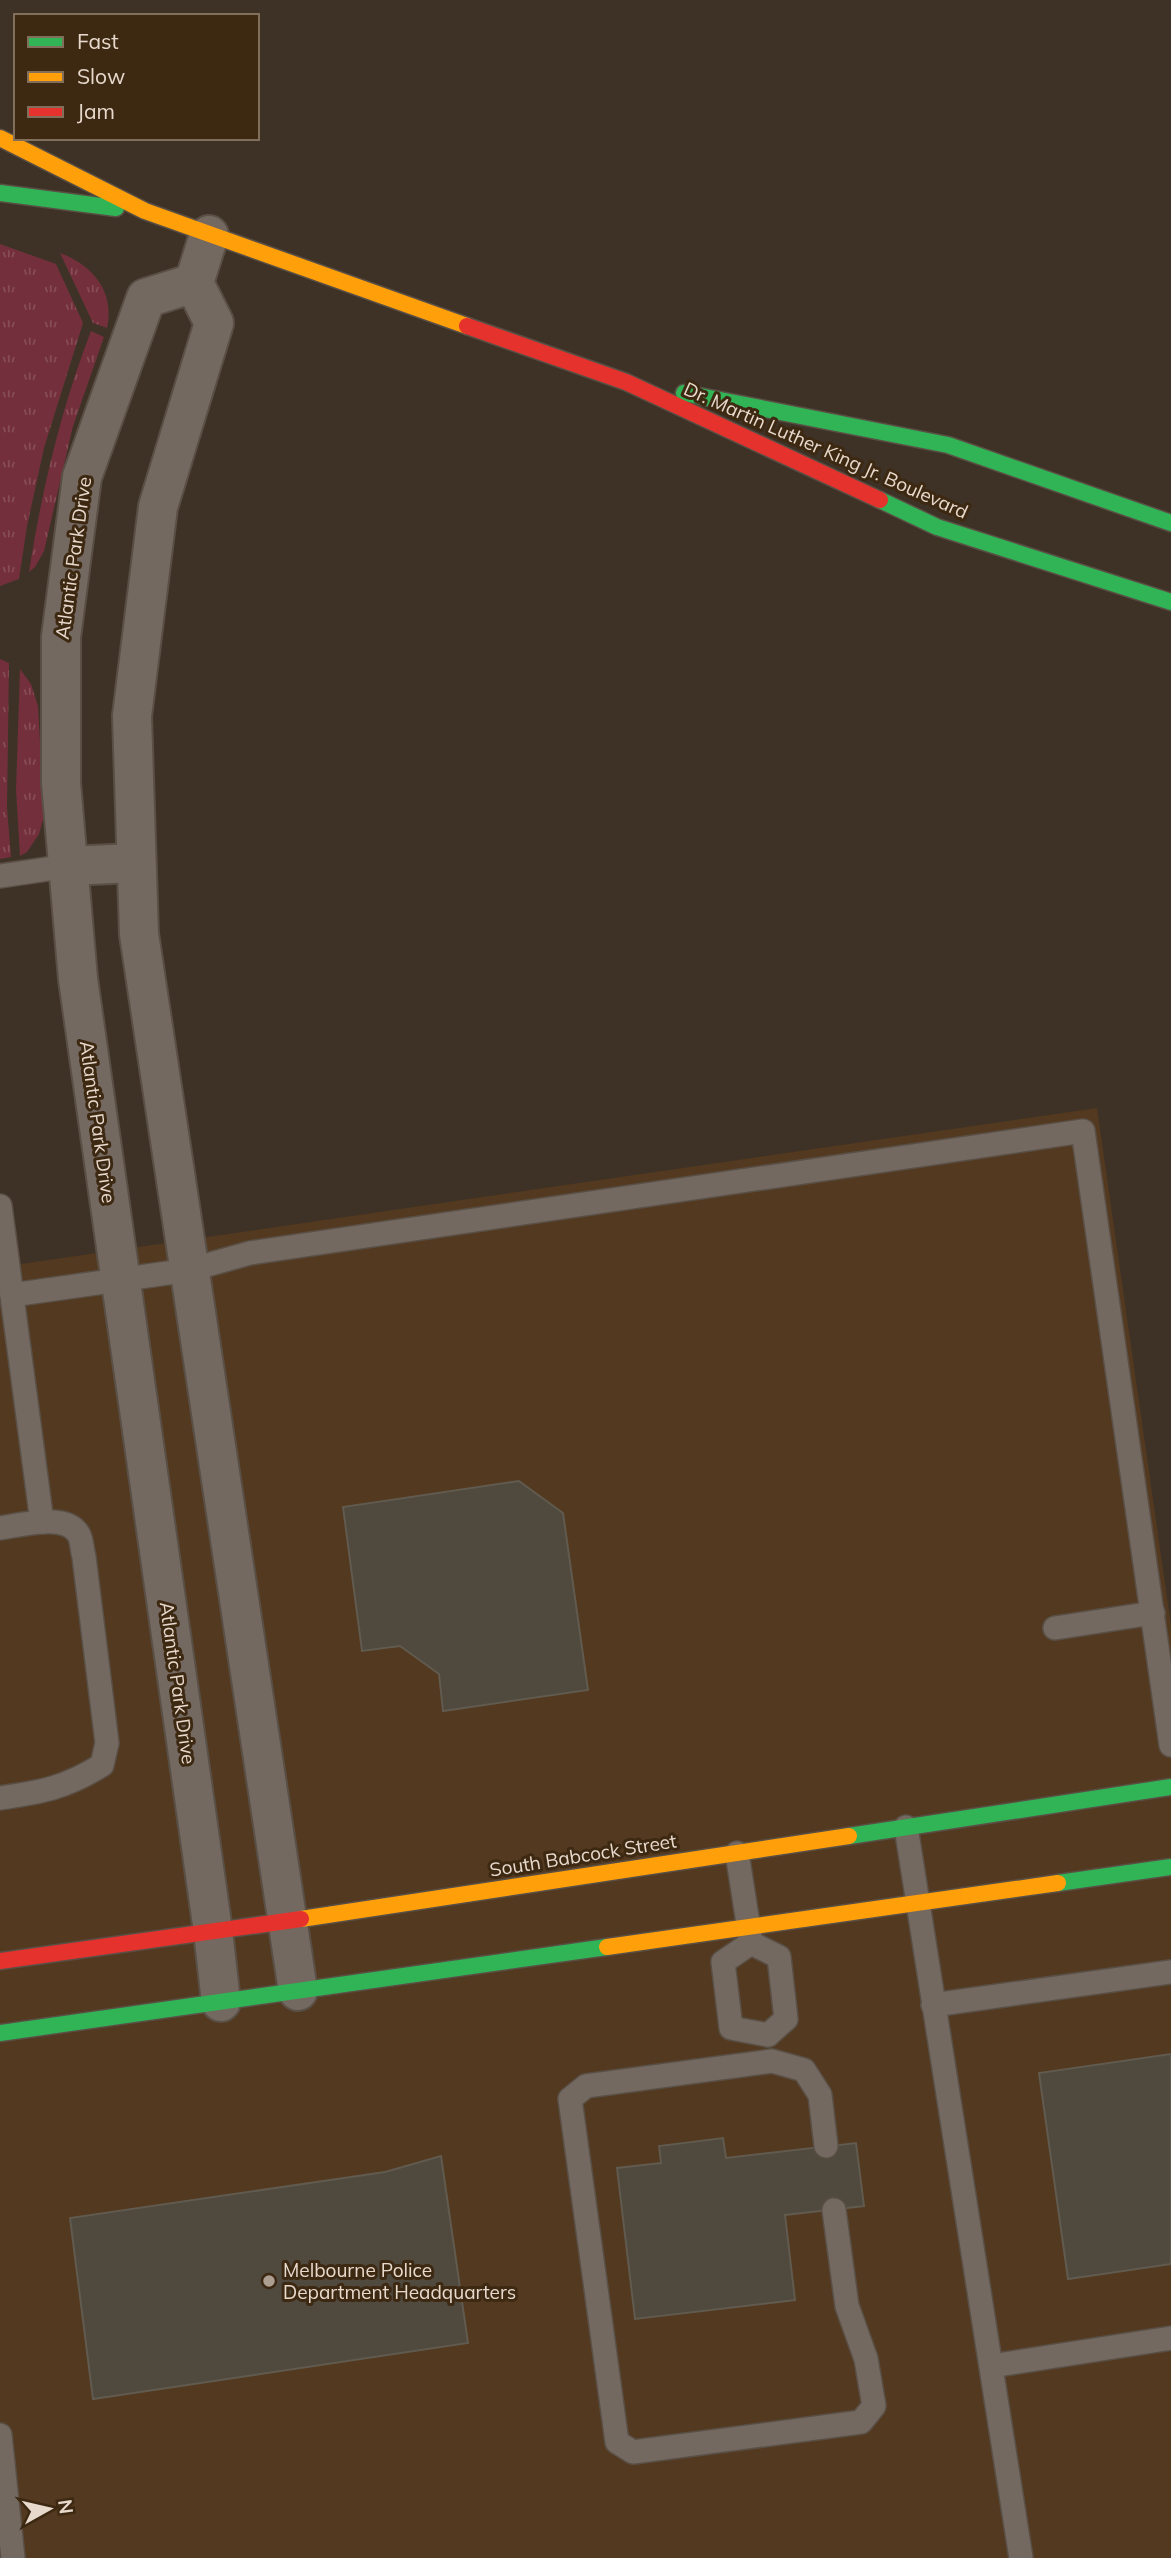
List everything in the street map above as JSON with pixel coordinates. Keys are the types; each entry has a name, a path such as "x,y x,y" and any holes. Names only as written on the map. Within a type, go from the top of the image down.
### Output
{"main road":[{"name":"Dr. Martin Luther King Jr. Boulevard","path":"0,138 145,211 626,382 937,527 1171,602"},
{"name":"Dr. Martin Luther King Jr. Boulevard","path":"0,193 145,211"},
{"name":"Dr. Martin Luther King Jr. Boulevard","path":"626,382 948,445 1171,523"},
{"name":"South Babcock Street","path":"0,1961 288,1921 1171,1787"},
{"path":"0,2033 298,1991 750,1935 917,1903 1171,1867"}],"street":[{"path":"209,235 194,283 214,323 158,507 132,716 135,863 139,934 298,1991"},
{"name":"Atlantic Park Drive","path":"194,283 146,298 82,477 61,637 61,783 78,979 221,2002"},
{"path":"68,866 135,863"}],"lane":[{"path":"0,876 68,866"},
{"path":"12,1295 189,1270 250,1253 1083,1131 1171,1745"},
{"path":"0,1206 42,1522"},
{"path":"0,1528 42,1522 65,1522 78,1533 84,1557 107,1744 102,1765 77,1780 47,1791 0,1798"},
{"path":"1055,1628 1153,1614"},
{"path":"906,1827 1021,2558"},
{"path":"737,1853 750,1935 779,1957 786,2019 768,2035"},
{"path":"750,1935 723,1962 731,2028 768,2035"},
{"path":"933,2005 1171,1972"},
{"path":"768,2035 772,2061"},
{"path":"826,2146 820,2095 804,2070 772,2061 586,2086 570,2099 617,2442 633,2452 861,2423 874,2406 866,2359 847,2306 834,2210"},
{"path":"991,2366 1171,2338"},
{"path":"0,2435 13,2558"}],"shaded area":[{"path":"1097,1108 1171,1625 1171,2558 0,2558 0,1267"}],"green space":[{"path":"0,244 56,264 83,323 44,448 19,579 0,586"},
{"path":"60,253 82,265 98,281 108,302 107,328 93,323"},
{"path":"91,331 104,337 73,426 44,551 29,572 54,450 70,390"},
{"path":"0,659 9,663 7,808 11,857 0,859"},
{"path":"20,669 31,684 38,706 44,816 39,834 27,852 20,856 16,790"}],"building":[{"path":"519,1481 563,1513 588,1690 443,1711 439,1674 400,1646 362,1651 343,1507"},
{"path":"1171,2054 1171,2264 1068,2279 1039,2073"},
{"path":"723,2138 726,2158 856,2143 864,2206 785,2215 795,2300 635,2319 617,2168 661,2163 659,2146"},
{"name":"Melbourne Police Department Headquarters","path":"441,2156 468,2343 93,2399 70,2218 385,2172"}],"traffic: fast":[{"path":"0,193 116,208"},
{"path":"684,393 948,445 1171,523"},
{"path":"880,500 937,527 1171,602"},
{"path":"849,1836 1171,1787"},
{"path":"1058,1883 1171,1867"},
{"path":"0,2033 607,1947"}],"traffic: slow":[{"path":"0,138 145,211 467,326"},
{"path":"301,1919 849,1836"},
{"path":"607,1947 1058,1883"}],"traffic: jam":[{"path":"467,326 626,382 880,500"},
{"path":"0,1961 301,1919"}],"place":[{"name":"Melbourne Police Department Headquarters","path":"269,2281"}]}
